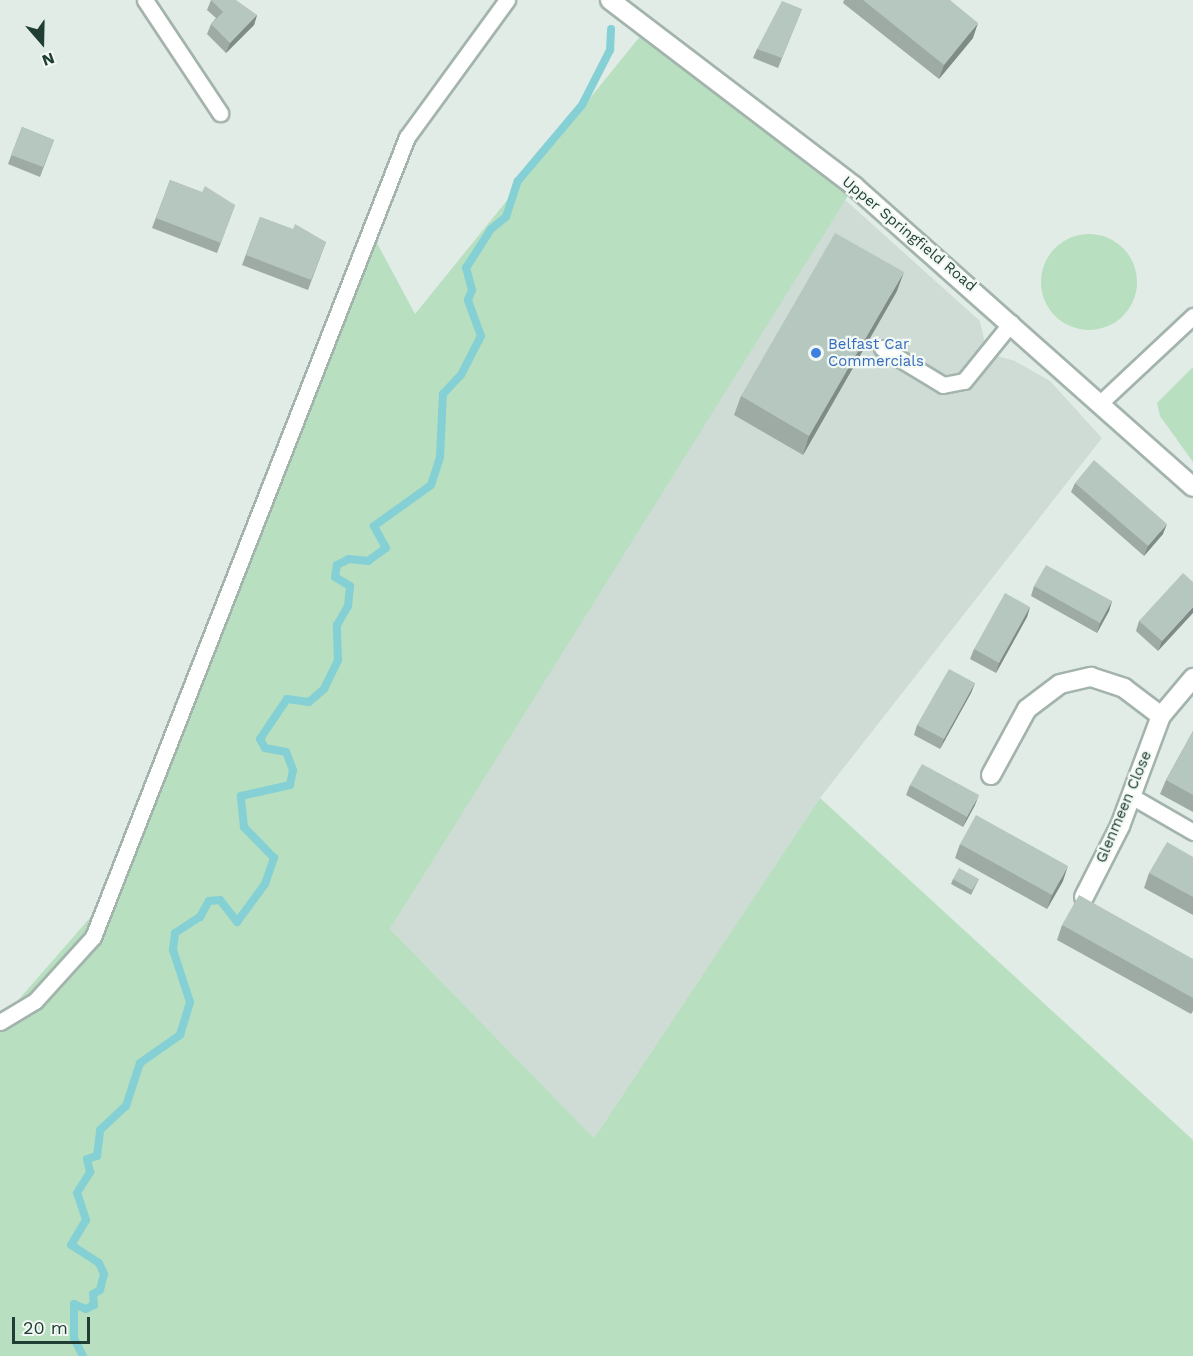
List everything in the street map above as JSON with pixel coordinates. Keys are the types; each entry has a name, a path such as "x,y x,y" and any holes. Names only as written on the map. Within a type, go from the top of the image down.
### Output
{"main road":[{"name":"Upper Springfield Road","path":"610,0 854,186 1193,487"},
{"path":"991,776 1027,709 1060,684 1091,677 1124,688 1161,716"},
{"name":"Glenmeen Close","path":"1084,897 1131,796 1161,716 1193,678"}],"lane":[{"path":"145,0 220,113"},
{"path":"0,1022 34,1001 93,937 406,137 507,0"},
{"path":"1099,404 1193,316"},
{"path":"882,348 943,385 964,381 1011,323"},
{"path":"1131,796 1193,832"}],"shaded area":[{"path":"843,198 980,321 987,353 1015,361 1050,381 1102,438 820,798 594,1138 390,929"}],"green space":[{"path":"646,29 854,186 390,929 594,1138 820,798 1193,1140 1193,1356 0,1356 0,1021 116,888 369,228 415,314"},
{"path":"1089,234 1107,238 1123,248 1133,264 1137,282 1133,300 1123,316 1107,326 1089,330 1071,326 1055,316 1045,300 1041,282 1045,264 1055,248 1071,238"},
{"path":"1193,367 1193,462 1160,416 1157,403"}],"building":[{"path":"211,0 236,0 257,15 230,43 211,24 223,12"},
{"path":"863,0 950,0 978,23 944,65"},
{"path":"782,1 802,9 782,58 757,49"},
{"path":"22,127 54,140 43,167 11,155"},
{"path":"170,180 202,192 205,186 235,205 221,243 156,218"},
{"path":"260,217 293,229 295,224 326,242 311,280 246,255"},
{"name":"Belfast Car Commercials","path":"835,233 904,272 809,436 741,396"},
{"path":"1094,460 1167,524 1148,546 1075,483"},
{"path":"1046,565 1112,601 1100,623 1034,586"},
{"path":"1183,573 1193,582 1193,607 1162,641 1139,621"},
{"path":"1005,593 1030,607 999,663 974,649"},
{"path":"949,669 975,683 944,739 917,725"},
{"path":"1193,731 1193,795 1166,780"},
{"path":"922,764 979,795 967,817 910,785"},
{"path":"976,815 1068,866 1052,895 960,844"},
{"path":"1167,842 1193,857 1193,897 1149,873"},
{"path":"959,868 979,879 972,890 953,879"},
{"path":"1079,895 1193,959 1193,998 1062,925"}],"waterway":[{"path":"83,1356 74,1338 74,1304 86,1309 94,1305 93,1294 100,1290 104,1274 99,1263 71,1245 86,1220 77,1193 90,1172 87,1159 97,1156 100,1130 126,1106 140,1063 180,1035 190,1002 173,950 175,933 200,917 209,901 220,900 237,922 265,884 274,858 244,827 241,796 290,785 293,770 286,752 265,748 260,739 287,699 309,702 324,689 338,660 337,625 348,606 350,586 335,577 337,565 349,559 368,561 386,548 374,526 431,485 440,457 443,394 461,375 481,336 468,300 472,290 466,268 491,229 506,217 518,181 582,105 610,50 611,29"}],"place":[{"name":"Belfast Car Commercials","path":"816,353"}]}
